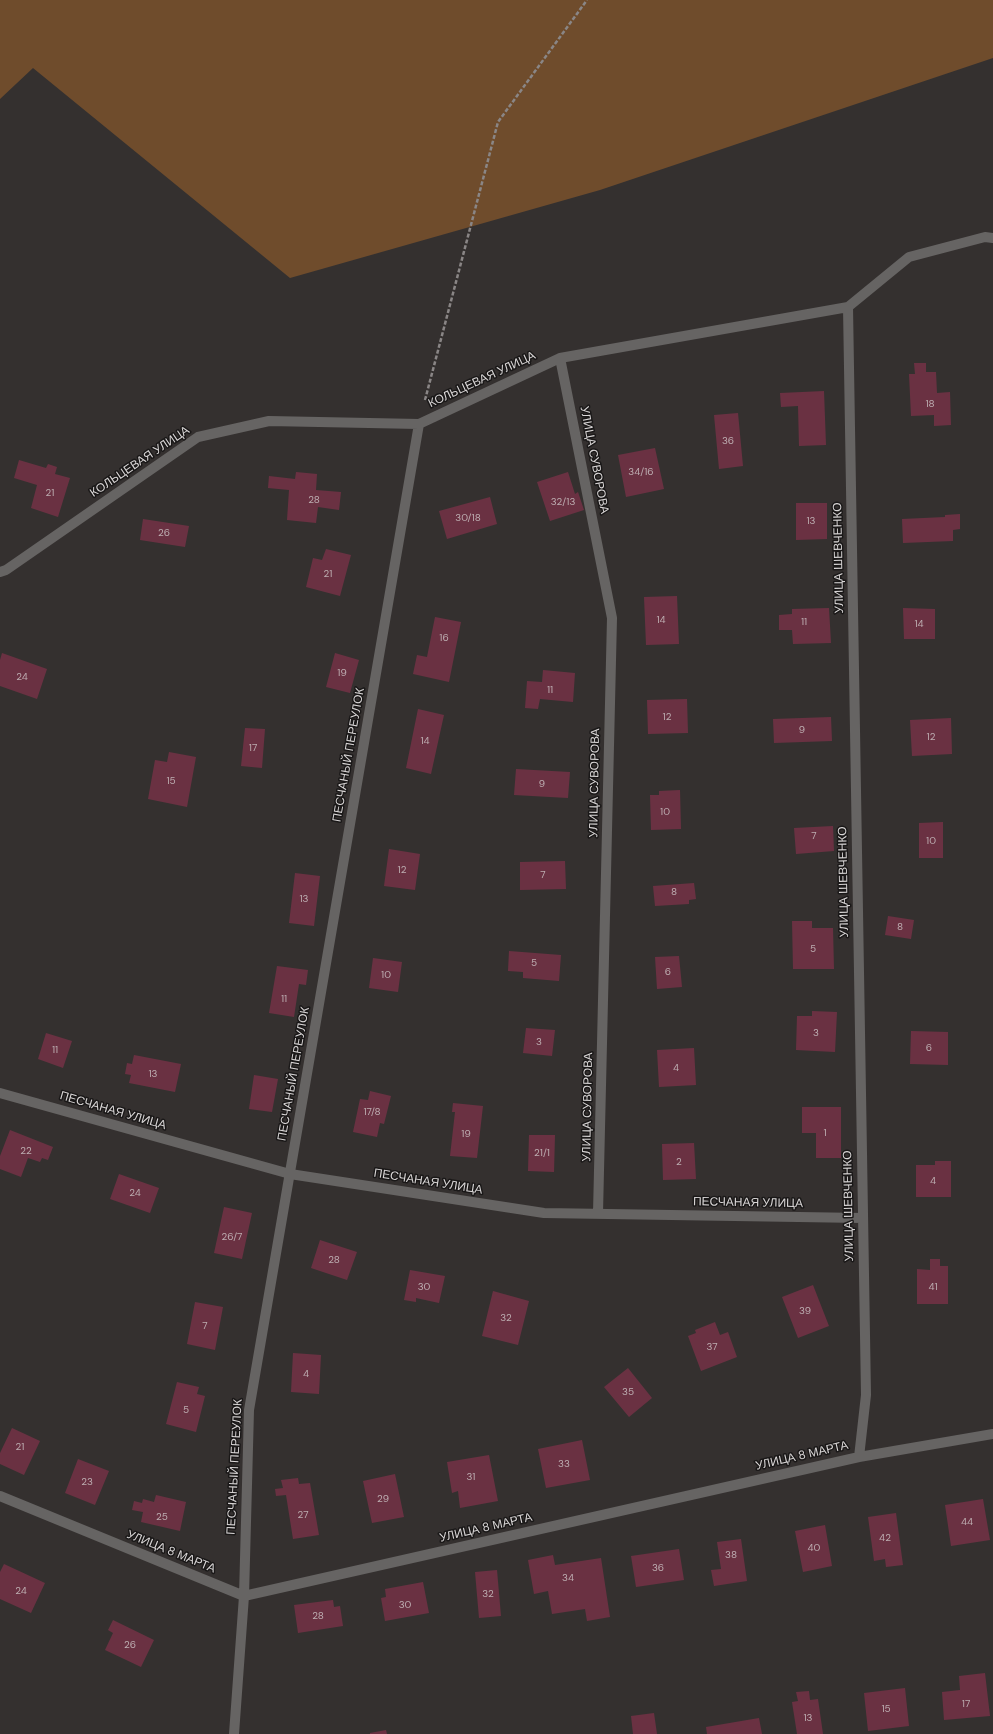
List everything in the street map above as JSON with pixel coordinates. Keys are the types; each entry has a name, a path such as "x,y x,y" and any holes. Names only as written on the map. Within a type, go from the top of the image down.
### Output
{"street":[{"name":"КОЛЬЦЕВАЯ УЛИЦА","path":"0,572 6,570 198,436 269,421 419,424 560,358 848,306 909,257 985,238 993,238"},
{"name":"УЛИЦА ШЕВЧЕНКО","path":"848,306 866,1395 859,1457"},
{"name":"УЛИЦА СУВОРОВА","path":"560,358 612,618 598,1214"},
{"name":"ПЕСЧАНЫЙ ПЕРЕУЛОК","path":"234,1734 244,1596 249,1410 419,424"},
{"name":"ПЕСЧАНАЯ УЛИЦА","path":"0,1093 290,1174 544,1213 862,1218"},
{"name":"УЛИЦА 8 МАРТА","path":"0,1496 244,1596 859,1457 993,1434"}],"path":[{"path":"419,424 498,122 587,0"}],"shaded area":[{"path":"0,0 993,0 993,58 600,190 290,278 33,68 0,99"}],"building":[{"path":"914,363 926,363 926,372 936,372 937,393 950,392 951,425 934,426 934,415 911,416 909,374 915,374"},
{"path":"824,391 826,445 799,446 798,406 781,407 780,393"},
{"path":"738,413 743,466 719,469 714,415"},
{"path":"655,448 664,489 626,497 618,455"},
{"path":"19,460 46,468 48,464 57,467 55,474 70,478 58,517 31,508 37,485 14,478"},
{"path":"296,472 317,474 316,490 341,492 339,510 318,507 316,523 287,520 289,490 268,488 269,476 295,479"},
{"path":"568,472 575,494 578,492 584,510 550,521 537,482"},
{"path":"490,497 497,524 447,539 439,511"},
{"path":"796,503 827,503 827,539 796,540"},
{"path":"960,514 960,529 953,530 953,541 903,543 902,519 945,517 945,515"},
{"path":"143,519 189,526 185,547 140,540"},
{"path":"326,549 351,555 340,596 306,587 313,558 322,560"},
{"path":"677,596 679,644 646,645 644,597"},
{"path":"829,608 831,643 793,644 792,630 779,630 779,615 792,614 792,609"},
{"path":"903,608 935,609 935,639 904,639"},
{"path":"435,617 461,622 449,682 413,674 417,655 427,657"},
{"path":"2,653 47,669 37,699 0,686 0,660"},
{"path":"335,653 359,660 350,693 326,687"},
{"path":"543,670 575,673 573,702 540,699 538,709 525,708 527,681 542,682"},
{"path":"687,699 688,733 648,734 647,700"},
{"path":"418,709 444,715 431,774 406,768"},
{"path":"831,717 832,741 774,743 773,719"},
{"path":"951,718 952,754 912,756 910,720"},
{"path":"245,728 265,729 262,768 241,766"},
{"path":"169,752 196,757 187,807 148,799 155,760 167,762"},
{"path":"516,769 570,772 568,798 514,795"},
{"path":"680,790 681,829 651,830 650,795 659,795 659,791"},
{"path":"943,822 943,858 919,858 919,823"},
{"path":"833,826 834,851 796,854 794,828"},
{"path":"389,849 420,854 415,890 384,886"},
{"path":"565,861 566,889 520,890 520,862"},
{"path":"295,873 320,876 314,926 289,923"},
{"path":"694,883 696,899 689,900 689,904 655,906 653,886"},
{"path":"888,916 914,920 911,939 885,935"},
{"path":"792,921 812,921 812,928 833,928 834,969 793,969"},
{"path":"509,951 561,955 559,981 523,978 523,972 508,971"},
{"path":"679,956 682,987 657,989 655,957"},
{"path":"373,958 402,962 398,992 369,988"},
{"path":"277,966 308,970 306,985 299,984 294,1017 269,1013"},
{"path":"812,1011 837,1012 835,1052 796,1050 797,1016 812,1016"},
{"path":"526,1028 555,1030 552,1056 523,1053"},
{"path":"911,1031 948,1032 948,1065 910,1064"},
{"path":"46,1033 72,1041 63,1068 38,1059"},
{"path":"694,1048 696,1085 659,1087 657,1050"},
{"path":"134,1055 181,1064 175,1092 129,1083 131,1075 125,1074 127,1063 132,1064"},
{"path":"254,1075 278,1079 272,1112 249,1109"},
{"path":"370,1091 391,1096 384,1124 380,1123 377,1137 353,1132 360,1099 368,1100"},
{"path":"453,1103 483,1106 477,1158 450,1156 455,1112 452,1112"},
{"path":"802,1107 841,1107 841,1158 816,1158 816,1133 802,1133"},
{"path":"10,1130 53,1147 48,1160 42,1158 40,1162 28,1158 21,1177 0,1169 0,1156"},
{"path":"529,1135 555,1135 554,1172 528,1171"},
{"path":"694,1143 696,1179 663,1180 662,1144"},
{"path":"935,1161 951,1161 951,1197 916,1197 916,1165 935,1165"},
{"path":"119,1174 159,1188 150,1213 110,1199"},
{"path":"224,1207 252,1213 242,1259 214,1253"},
{"path":"320,1240 357,1252 347,1280 311,1268"},
{"path":"930,1259 940,1259 940,1266 948,1266 948,1304 917,1304 917,1269 930,1270"},
{"path":"410,1270 445,1276 439,1303 416,1298 416,1302 404,1300"},
{"path":"813,1285 829,1326 798,1338 782,1297"},
{"path":"493,1291 529,1301 518,1345 482,1336"},
{"path":"195,1302 223,1307 215,1350 187,1344"},
{"path":"715,1322 720,1335 728,1332 737,1357 701,1371 688,1336 696,1333 695,1330"},
{"path":"293,1353 321,1355 319,1394 291,1392"},
{"path":"628,1368 652,1398 629,1417 604,1387"},
{"path":"177,1382 199,1387 197,1394 205,1396 196,1432 166,1424"},
{"path":"12,1428 40,1441 24,1475 0,1464 0,1453"},
{"path":"582,1440 590,1480 546,1488 538,1449"},
{"path":"489,1455 498,1501 460,1508 458,1491 452,1493 447,1462"},
{"path":"78,1459 109,1471 95,1505 65,1493"},
{"path":"395,1474 404,1517 372,1523 363,1481"},
{"path":"298,1478 299,1484 310,1483 319,1535 293,1539 286,1495 276,1496 275,1489 283,1488 281,1480"},
{"path":"156,1495 186,1502 180,1531 141,1522 143,1512 132,1510 134,1501 142,1503 143,1499 154,1502"},
{"path":"983,1499 990,1540 951,1546 945,1505"},
{"path":"896,1513 903,1565 886,1567 885,1559 874,1561 868,1517"},
{"path":"825,1525 832,1566 803,1572 795,1531"},
{"path":"741,1539 747,1581 714,1586 711,1570 721,1569 717,1542"},
{"path":"679,1549 684,1580 636,1587 631,1556"},
{"path":"553,1555 555,1565 601,1558 610,1617 587,1621 585,1609 552,1614 548,1591 534,1594 528,1560"},
{"path":"4,1564 45,1583 31,1613 0,1599 0,1572"},
{"path":"497,1570 501,1616 479,1618 475,1572"},
{"path":"423,1582 429,1613 385,1621 381,1598 386,1597 385,1589"},
{"path":"333,1600 334,1607 340,1606 343,1626 298,1633 294,1605"},
{"path":"113,1620 154,1640 141,1667 105,1650 113,1633 108,1630"},
{"path":"985,1673 990,1716 944,1720 942,1692 960,1690 959,1676"},
{"path":"905,1688 909,1726 868,1731 864,1693"},
{"path":"809,1691 810,1700 818,1699 823,1734 797,1734 792,1702 798,1701 796,1692"},
{"path":"654,1713 657,1734 633,1734 631,1716"},
{"path":"759,1718 762,1734 707,1734 706,1727"},
{"path":"386,1730 387,1734 370,1734 370,1733"}]}
